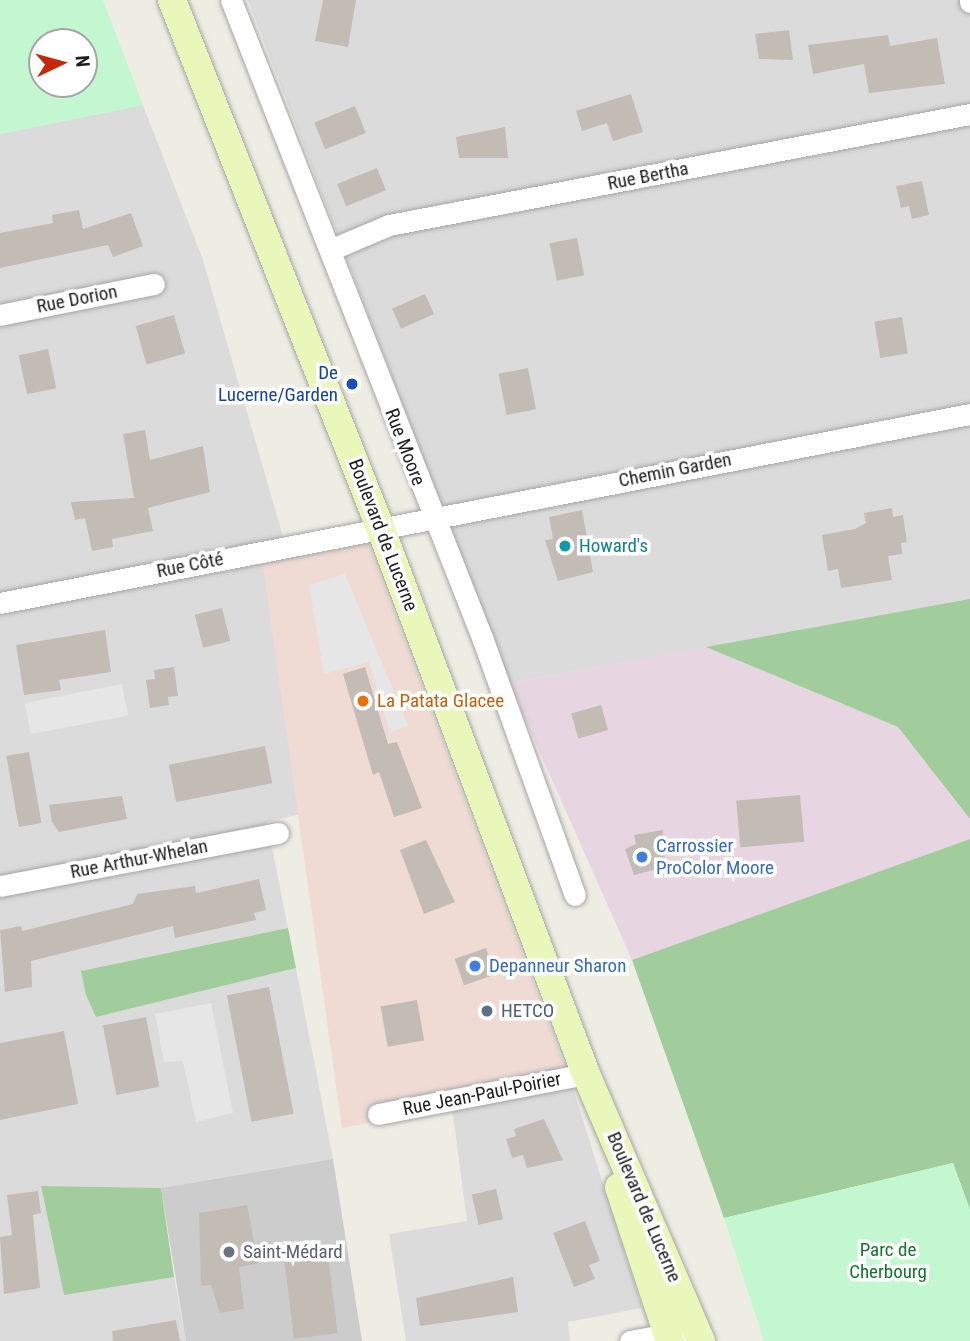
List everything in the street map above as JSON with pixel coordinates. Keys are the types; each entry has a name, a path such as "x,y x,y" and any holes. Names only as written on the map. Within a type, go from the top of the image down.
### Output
{"main road":[{"name":"Boulevard de Lucerne","path":"172,0 380,527 586,1073 699,1335"},
{"name":"Boulevard de Lucerne","path":"586,1073 668,1338"}],"street":[{"name":"Rue Moore","path":"231,0 330,250 575,895"},
{"name":"Rue Bertha","path":"330,250 389,225 970,114"},
{"name":"Rue Dorion","path":"0,315 154,284"},
{"name":"Chemin Garden","path":"380,527 970,414"},
{"name":"Rue Côté","path":"0,603 380,527"},
{"name":"Rue Arthur-Whelan","path":"0,886 278,833"},
{"name":"Rue Jean-Paul-Poirier","path":"378,1114 586,1073"},
{"path":"630,1341 699,1335"}],"shaded area":[{"path":"248,0 970,0 970,600 509,683"},
{"path":"143,105 203,260 282,533 321,809 267,822 288,928 82,971 96,1017 296,968 333,1159 161,1188 41,1186 64,1294 174,1277 186,1341 0,1341 0,134"},
{"path":"366,538 572,1085 342,1128 262,559"},
{"path":"345,574 408,726 390,732 369,662 324,674 309,585"},
{"path":"706,647 898,727 970,819 970,839 632,960 509,683"},
{"path":"122,684 128,715 31,734 25,703"},
{"path":"211,1003 233,1113 196,1122 183,1061 164,1062 155,1014"},
{"path":"572,1085 642,1308 568,1322 570,1341 406,1341 389,1234 467,1221 452,1108"},
{"path":"333,1159 362,1341 186,1341 161,1188"}],"green space":[{"path":"0,0 103,0 143,105 0,134"},
{"path":"970,599 970,819 898,727 706,647"},
{"path":"970,839 970,1210 953,1163 724,1218 632,960"},
{"path":"288,928 296,968 96,1017 86,995 81,971"},
{"name":"Parc de Cherbourg","path":"953,1163 970,1210 970,1341 764,1341 724,1218"},
{"path":"41,1186 161,1188 174,1277 64,1295"}],"building":[{"path":"323,0 356,0 348,47 315,41"},
{"path":"789,30 793,60 759,59 755,34"},
{"path":"888,35 890,46 937,38 945,84 869,93 864,64 813,74 808,45"},
{"path":"631,94 643,132 613,141 607,123 582,131 576,111"},
{"path":"355,106 366,133 325,149 314,122"},
{"path":"505,127 508,158 459,158 456,137"},
{"path":"377,168 386,190 346,206 337,184"},
{"path":"922,181 929,215 912,219 909,206 901,208 896,186"},
{"path":"79,210 83,229 131,213 143,246 113,257 108,245 0,268 0,233 53,223 52,215"},
{"path":"577,238 584,275 557,281 550,243"},
{"path":"425,294 434,314 401,329 392,309"},
{"path":"174,315 185,353 147,364 136,326"},
{"path":"902,317 908,354 880,358 874,321"},
{"path":"48,349 56,388 27,394 19,355"},
{"path":"528,368 536,409 507,415 499,374"},
{"path":"145,430 150,460 203,446 210,492 148,508 153,531 112,539 113,547 92,551 85,518 75,520 71,502 134,498 123,434"},
{"path":"892,508 893,517 903,515 907,542 901,543 902,554 888,556 892,580 841,588 838,569 828,571 822,535 855,529 866,523 864,513"},
{"name":"Howard's","path":"582,510 593,572 558,581 545,540 553,539 549,517"},
{"path":"222,608 230,641 203,648 195,615"},
{"path":"105,630 111,672 59,680 61,690 24,695 16,645"},
{"path":"174,667 178,696 168,697 169,705 150,708 146,680 155,679 154,670"},
{"path":"365,667 388,744 397,742 422,808 394,817 379,772 373,775 343,674"},
{"path":"601,705 608,730 578,739 571,714"},
{"path":"265,746 272,783 176,802 169,765"},
{"path":"29,752 42,823 19,827 6,756"},
{"path":"800,795 804,842 740,847 736,801"},
{"path":"122,796 127,819 59,832 52,822 49,805"},
{"name":"Carrossier ProColor Moore","path":"663,830 665,867 634,875 625,849 636,844 634,835"},
{"path":"426,840 455,902 424,914 400,850"},
{"path":"259,879 266,910 254,913 256,920 175,938 173,926 31,961 32,987 5,992 0,930 21,926 22,931 133,904 137,894 195,886 196,893"},
{"name":"Depanneur Sharon","path":"486,948 495,974 464,985 455,959"},
{"path":"269,987 294,1114 251,1122 227,995"},
{"path":"417,1000 424,1040 388,1047 381,1006"},
{"path":"146,1017 160,1087 116,1095 103,1025"},
{"path":"64,1031 78,1104 0,1120 0,1043"},
{"path":"544,1119 563,1160 527,1168 523,1155 512,1158 506,1139 516,1136 514,1129"},
{"path":"496,1189 503,1219 479,1225 472,1195"},
{"path":"38,1191 41,1213 33,1215 40,1288 4,1294 0,1237 12,1235 7,1195"},
{"name":"Saint-Médard","path":"247,1205 258,1264 239,1267 244,1309 220,1313 211,1285 201,1286 199,1213"},
{"path":"585,1221 600,1261 589,1265 595,1279 574,1287 553,1233"},
{"path":"327,1247 338,1333 294,1339 283,1252"},
{"path":"513,1277 518,1312 420,1326 416,1298"},
{"path":"176,1320 180,1341 113,1341 112,1331"}],"place":[{"name":"De Lucerne/Garden","path":"352,384"},
{"name":"Howard's","path":"565,546"},
{"name":"La Patata Glacee","path":"363,701"},
{"name":"Carrossier ProColor Moore","path":"642,857"},
{"name":"Depanneur Sharon","path":"475,966"},
{"name":"HETCO","path":"487,1011"},
{"name":"Saint-Médard","path":"229,1252"}]}
